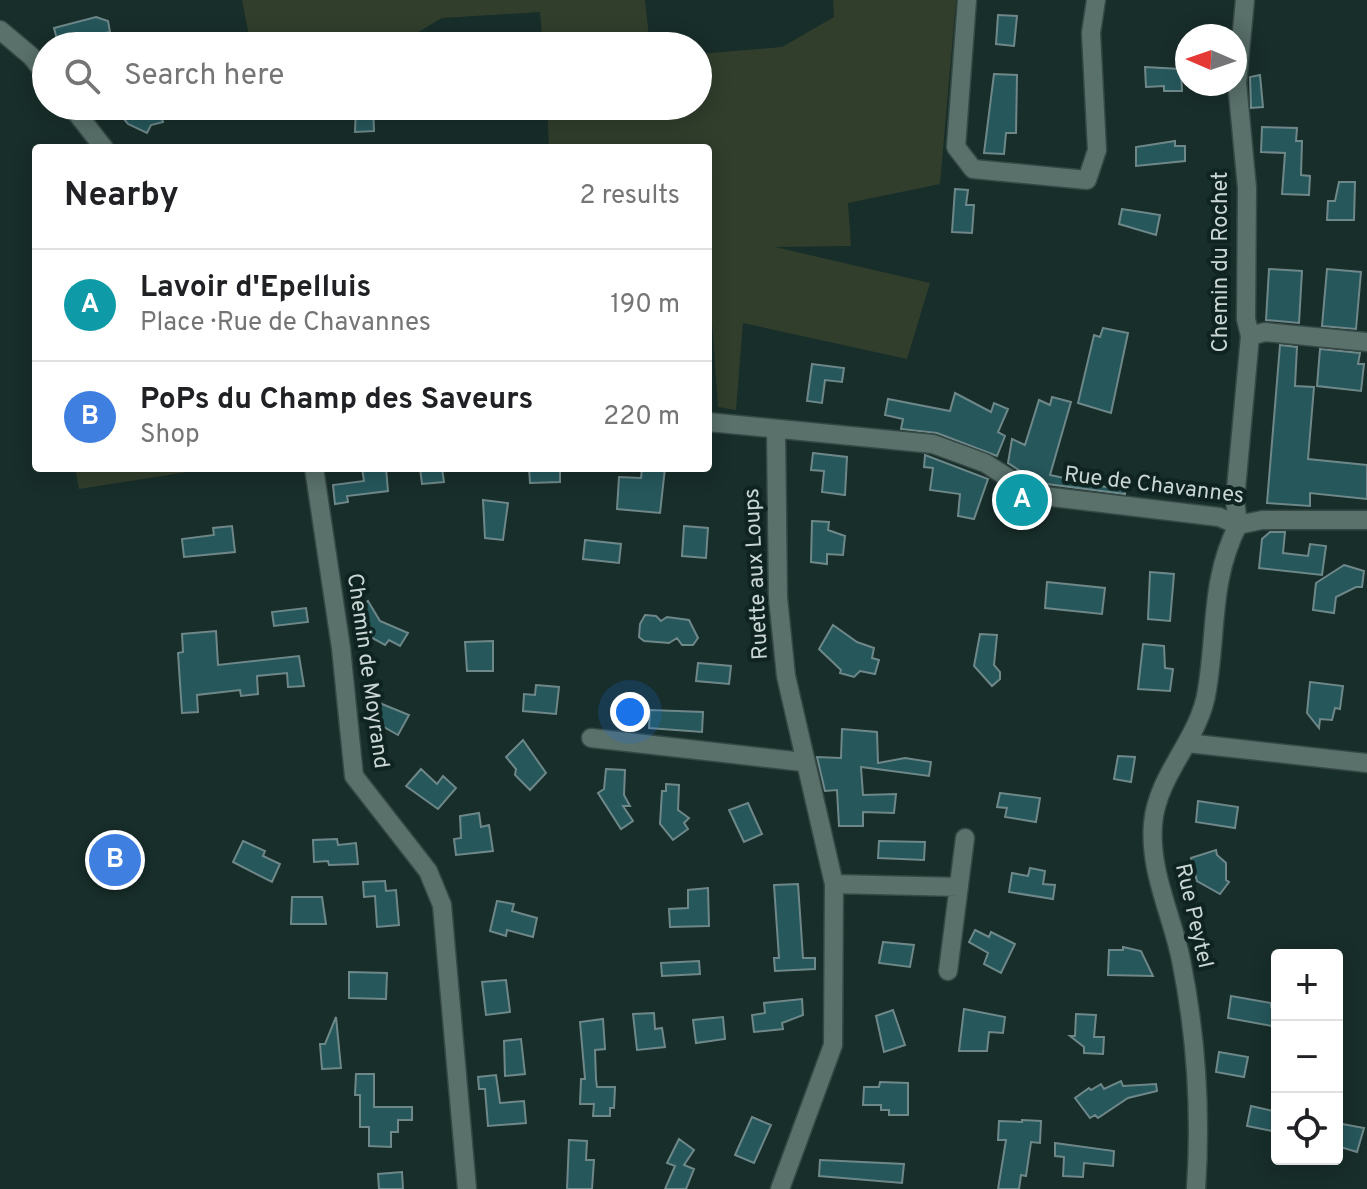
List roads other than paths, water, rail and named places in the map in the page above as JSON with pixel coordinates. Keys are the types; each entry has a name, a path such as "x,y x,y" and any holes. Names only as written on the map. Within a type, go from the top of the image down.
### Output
{"street":[{"path":"967,0 956,147 973,169 1087,180 1097,150 1091,33 1096,0"},
{"name":"Chemin du Rochet","path":"1238,525 1235,500 1250,336 1246,319 1247,188 1237,83 1245,0"},
{"path":"0,30 32,57"},
{"path":"82,120 101,144"},
{"path":"1250,336 1265,332 1367,342"},
{"name":"Rue de Chavannes","path":"712,423 933,444 985,463 1035,495 1219,517 1238,525 1262,520 1367,520"},
{"name":"Ruette aux Loups","path":"776,431 778,598 786,676 803,762 819,813 834,884 833,1045 780,1189"},
{"name":"Chemin de Moyrand","path":"315,472 341,648 354,776 428,871 442,905 467,1189"},
{"name":"Rue Peytel","path":"1196,1188 1196,1078 1191,1031 1181,959 1157,878 1153,824 1161,789 1196,729 1207,692 1218,573 1238,525"},
{"path":"591,738 803,762"},
{"path":"1187,743 1367,763"},
{"path":"948,971 965,838"},
{"path":"834,884 959,887"}],"place":[{"name":"Lavoir d'Epelluis","path":"1022,500"},
{"name":"PoPs du Champ des Saveurs","path":"115,860"}]}
